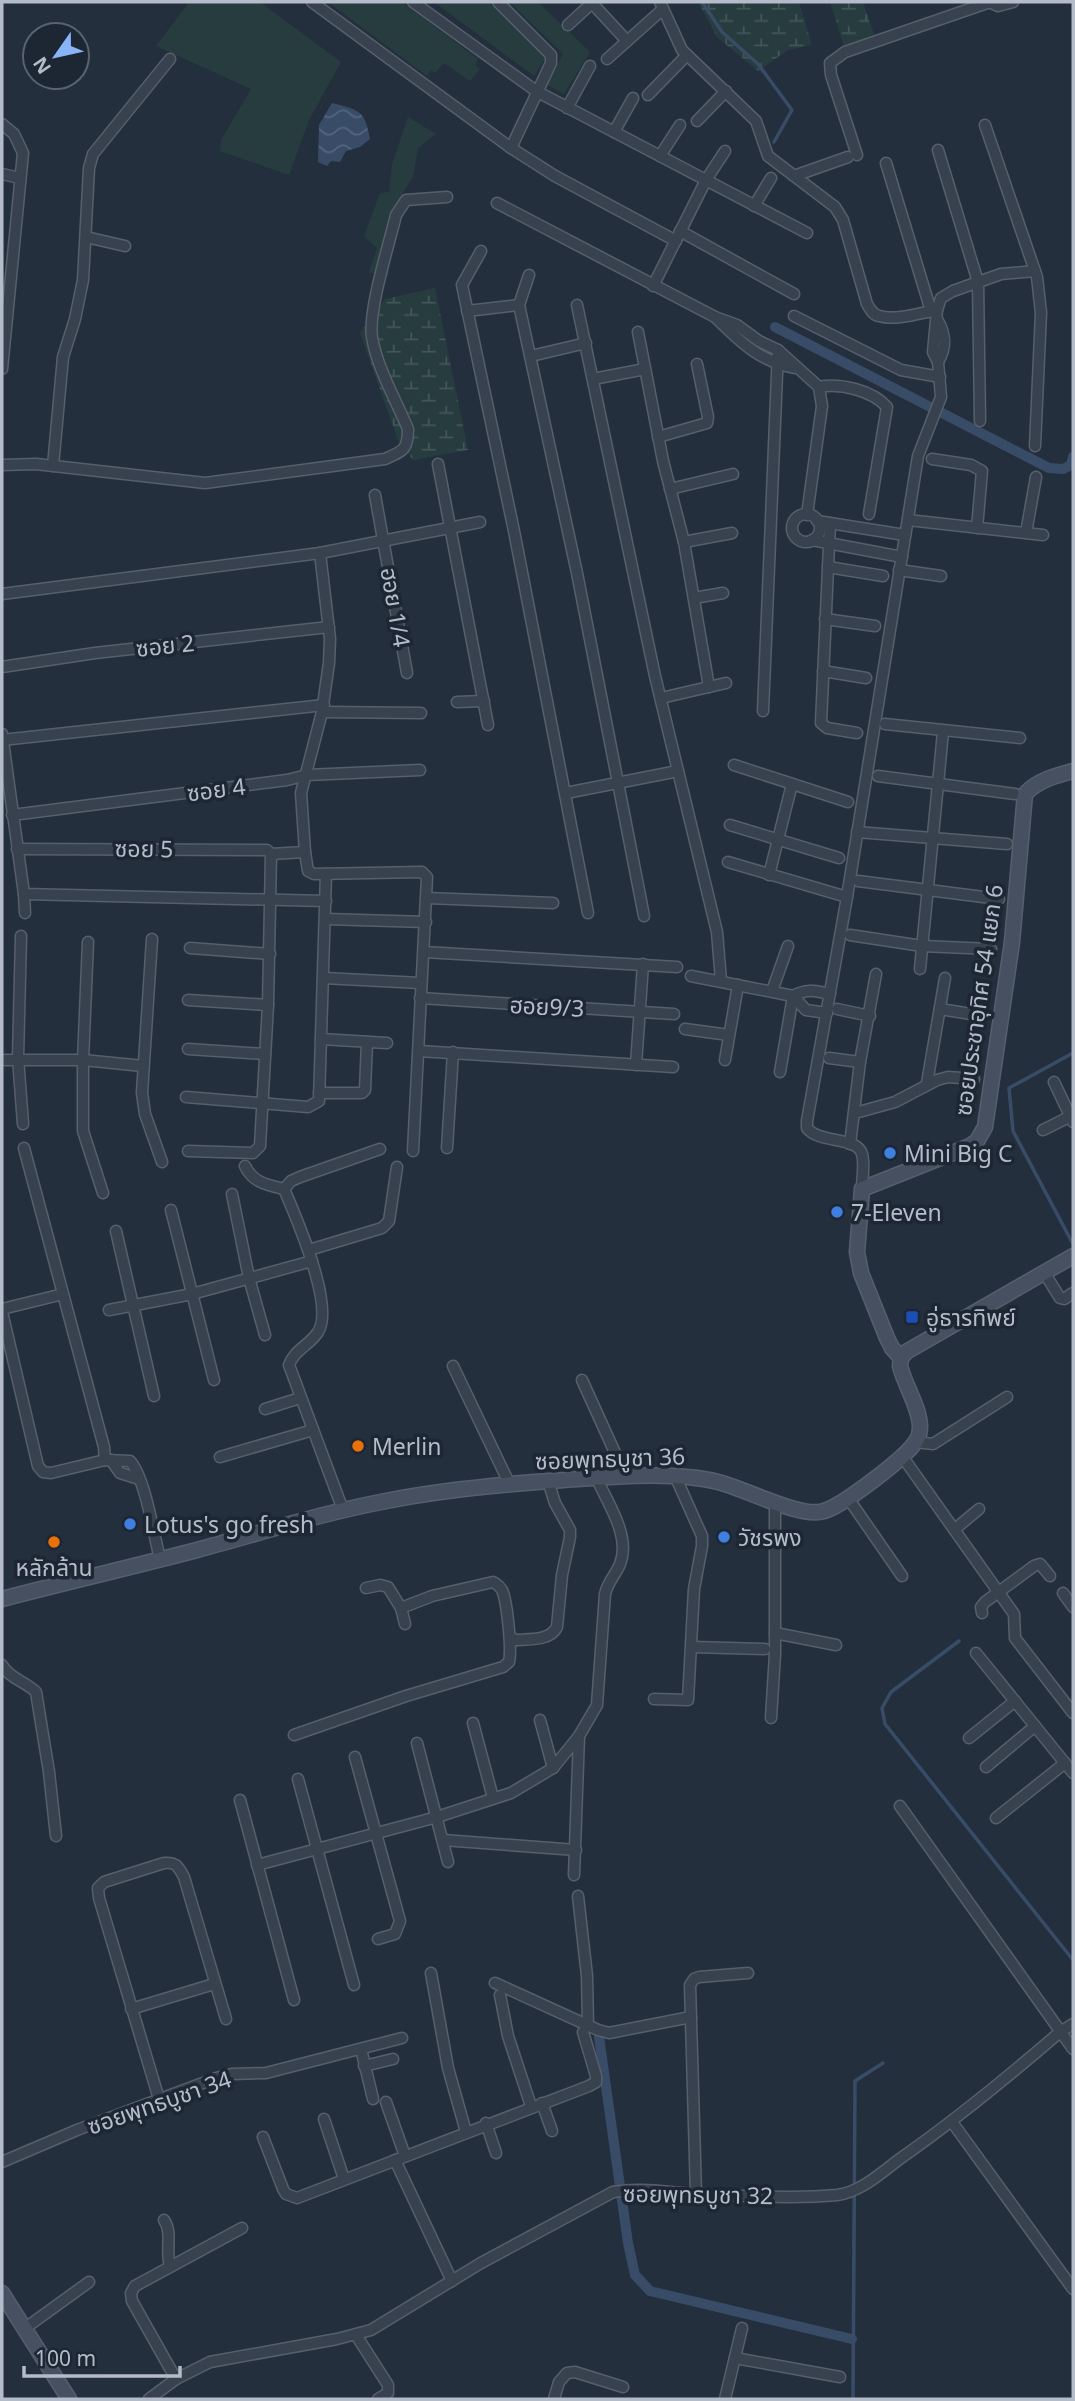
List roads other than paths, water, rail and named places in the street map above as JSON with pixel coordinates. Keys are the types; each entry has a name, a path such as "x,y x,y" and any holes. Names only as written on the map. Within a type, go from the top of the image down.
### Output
{"street":[{"path":"312,2 511,148 555,176 794,294"},
{"path":"413,2 536,91 807,233"},
{"path":"498,2 551,55 551,63 511,148"},
{"path":"568,25 591,2 627,41"},
{"path":"794,176 853,156 830,63 845,52 952,18 989,2 998,6 1013,2"},
{"path":"607,59 661,5 674,36 687,55 755,121 768,156 821,195 835,207 844,220 867,304 872,312 877,316 891,317 935,313"},
{"path":"648,95 687,55"},
{"path":"53,466 63,357 83,280 89,168 93,154 170,59"},
{"path":"567,107 590,66"},
{"path":"697,121 726,91"},
{"path":"614,132 633,98"},
{"path":"2,124 15,134 23,153 7,245 2,369"},
{"path":"660,156 680,125"},
{"path":"985,125 1034,271 1041,313 1035,446"},
{"path":"939,150 978,282 980,421"},
{"path":"653,286 706,180 725,151"},
{"path":"886,163 935,313 944,331 944,352 938,362 939,404 918,456 831,994 832,1011 807,1128 816,1137 859,1148 863,1155 858,1245 861,1273 892,1348 901,1358 902,1376 920,1423 916,1442 933,1444 1007,1397"},
{"path":"2,174 20,178"},
{"path":"754,206 771,178"},
{"path":"2,465 53,466 205,483 385,459 403,450 408,442 408,429 377,354 372,336 372,317 397,215 405,200 447,197"},
{"path":"497,203 653,286 737,325 778,350 819,387 847,387 881,400 887,407 869,514"},
{"path":"86,237 125,246"},
{"path":"481,251 463,280 467,311 588,913"},
{"path":"935,313 945,295 1001,274 1034,271"},
{"path":"530,275 519,306 578,573 644,916"},
{"path":"578,305 661,698 717,932 721,981"},
{"path":"467,311 519,306"},
{"path":"794,316 901,370 940,377"},
{"path":"715,317 758,356 778,365 796,368"},
{"path":"638,332 658,437 684,542 709,687"},
{"path":"531,356 586,343"},
{"path":"763,711 778,350"},
{"path":"658,437 707,423 697,364"},
{"path":"593,379 645,369"},
{"path":"807,515 822,407 819,387"},
{"path":"932,458 971,465 982,471 977,528"},
{"path":"438,464 488,725"},
{"path":"670,489 733,474"},
{"path":"1027,533 1036,477"},
{"name":"ฮอย 1/4","path":"375,495 407,673"},
{"path":"807,515 817,521 905,535"},
{"path":"807,515 795,520 793,532 798,540 902,557"},
{"path":"908,520 1043,535"},
{"path":"812,541 818,534 817,521"},
{"path":"2,594 320,553 480,522"},
{"path":"830,523 821,723 827,728 857,733"},
{"path":"770,529 793,532"},
{"path":"684,542 732,533"},
{"path":"320,553 329,627 329,663 323,708 301,793 305,852 308,871 326,874 422,872 427,877 414,1151"},
{"path":"828,567 883,576"},
{"path":"900,570 941,576"},
{"path":"694,598 723,593"},
{"path":"825,619 875,626"},
{"name":"ซอย 2","path":"2,667 95,653 329,627"},
{"path":"822,671 866,678"},
{"path":"661,698 726,683"},
{"path":"457,702 484,701"},
{"path":"2,740 323,708 421,713"},
{"path":"885,724 1020,738"},
{"path":"920,969 943,732"},
{"path":"2,734 25,913"},
{"path":"734,765 848,802"},
{"name":"ซอย 4","path":"12,815 287,780 307,775 421,770"},
{"path":"566,793 678,771"},
{"name":"ซอยประชาอุทิศ 54 แยก 6","path":"862,1189 970,1146 981,1135 985,1127 993,1057 1012,942 1025,794 1042,780 1073,771"},
{"path":"878,776 1016,794"},
{"path":"769,875 792,784"},
{"path":"730,825 839,858"},
{"path":"857,832 1007,844"},
{"name":"ซอย 5","path":"17,849 267,850 271,854 305,852"},
{"path":"188,1151 240,1154 257,1151 260,1146 270,954 271,854"},
{"path":"728,862 847,897"},
{"path":"186,1097 308,1107 319,1101 326,874"},
{"path":"858,881 999,899"},
{"path":"23,894 326,901"},
{"path":"427,898 553,903"},
{"path":"324,919 426,922"},
{"path":"21,936 18,1058 23,1124"},
{"path":"850,936 922,946 991,949"},
{"path":"152,940 142,1093 145,1114 162,1162"},
{"path":"88,942 83,1131 103,1193"},
{"path":"772,991 788,946"},
{"path":"190,948 270,954"},
{"path":"424,952 677,967"},
{"path":"636,1065 643,964"},
{"path":"850,1144 860,1062 876,974"},
{"path":"691,976 793,996 806,1010 870,1016"},
{"path":"324,978 420,983"},
{"path":"927,1083 945,978"},
{"path":"725,1060 738,985"},
{"path":"780,1072 793,996 811,989 831,994"},
{"name":"ฮอย9/3","path":"420,998 674,1014"},
{"path":"188,999 268,1005"},
{"path":"940,1009 977,1015"},
{"path":"685,1029 729,1035"},
{"path":"321,1039 387,1043"},
{"path":"319,1093 362,1093 365,1090 367,1042"},
{"path":"188,1049 265,1054"},
{"path":"419,1051 673,1067"},
{"path":"447,1148 453,1052"},
{"path":"830,1058 860,1062"},
{"path":"2,1060 83,1060 144,1066"},
{"path":"855,1113 895,1102 927,1083 948,1077 974,1079"},
{"path":"1043,1130 1072,1119 1054,1082"},
{"path":"24,1148 108,1460"},
{"path":"284,1189 300,1177 380,1149"},
{"path":"245,1166 254,1179 262,1184 284,1189"},
{"path":"109,1310 192,1294 249,1278 382,1228 389,1222 397,1167"},
{"path":"284,1189 311,1256 321,1310 318,1332 292,1358 289,1365 343,1510"},
{"path":"232,1194 249,1278 265,1335"},
{"path":"171,1210 214,1380"},
{"path":"116,1231 154,1396"},
{"path":"901,1358 917,1344 1071,1257"},
{"path":"1045,1274 1060,1298 1064,1299 1073,1293"},
{"path":"64,1294 2,1311 4,1333 38,1466 43,1472 51,1473 108,1460 130,1461 137,1470 160,1559"},
{"path":"453,1366 510,1485"},
{"path":"582,1380 626,1477"},
{"path":"265,1409 300,1398"},
{"path":"220,1457 313,1430"},
{"name":"ซอยพุทธบูชา 36","path":"2,1599 343,1510 420,1495 510,1485 626,1477 688,1477 722,1483 775,1503 817,1513 826,1511 848,1498 916,1442"},
{"path":"902,1456 1000,1591 1014,1614 1015,1638 1073,1713"},
{"path":"654,1699 688,1700 695,1589 702,1536 676,1478"},
{"path":"257,1865 377,1835 512,1793 553,1768 579,1736 597,1705 605,1594 608,1581 620,1565 623,1553 619,1527 597,1479"},
{"path":"512,1638 547,1637 557,1628 562,1575 570,1538 548,1481"},
{"path":"848,1498 902,1576"},
{"path":"771,1718 775,1633 775,1503"},
{"path":"955,1529 979,1509"},
{"path":"982,1613 985,1602 1040,1564 1050,1576"},
{"path":"294,1735 406,1696 503,1667 509,1662 512,1638 502,1591 493,1583 432,1596 401,1608"},
{"path":"366,1588 380,1585 388,1587 401,1608 405,1624"},
{"path":"1063,1593 1073,1606"},
{"path":"775,1633 836,1645"},
{"path":"692,1647 765,1649"},
{"path":"976,1653 1073,1773"},
{"path":"2,1665 5,1671 36,1692 56,1836"},
{"path":"969,1738 1015,1701"},
{"path":"540,1720 553,1768"},
{"path":"474,1724 493,1798"},
{"path":"986,1766 1035,1726"},
{"path":"574,1875 579,1736"},
{"path":"417,1743 448,1862"},
{"path":"355,1757 400,1921 395,1934 378,1939"},
{"path":"996,1818 1065,1763"},
{"path":"298,1779 354,1985"},
{"path":"240,1800 294,2000"},
{"path":"900,1806 1073,2049"},
{"path":"443,1840 576,1850"},
{"path":"159,2099 131,2010 98,1888 104,1882 152,1867 172,1863 178,1866 184,1877 226,2019"},
{"path":"263,2137 283,2189 291,2197 297,2197 596,2082 586,2029 587,1976 578,1896"},
{"path":"431,1973 448,2068 466,2132"},
{"path":"696,2194 690,1985 694,1979 748,1973"},
{"path":"495,1983 586,2029 609,2032 691,2017"},
{"path":"131,2010 214,1984"},
{"path":"500,1995 510,2045 536,2105 552,2131"},
{"name":"ซอยพุทธบูชา 32","path":"149,2399 176,2379 210,2362 371,2330 452,2281 613,2192 626,2190 696,2194 831,2195 849,2192 865,2184 952,2122 1073,2024"},
{"name":"ซอยพุทธบูชา 34","path":"2,2162 77,2130 232,2074 266,2073 402,2038"},
{"path":"361,2049 373,2099"},
{"path":"364,2066 393,2059"},
{"path":"386,2102 400,2158 452,2281"},
{"path":"324,2119 344,2179"},
{"path":"952,2122 1073,2289"},
{"path":"486,2123 496,2153"},
{"path":"164,2220 169,2227 167,2254 170,2266"},
{"path":"176,2379 132,2301 131,2293 135,2286 242,2228"},
{"path":"24,2329 89,2282"},
{"path":"2,2293 69,2399"},
{"path":"725,2399 742,2328"},
{"path":"356,2335 388,2385 387,2393 378,2399"},
{"path":"735,2358 841,2377"},
{"path":"554,2399 559,2382 567,2373 575,2372 623,2387"}],"water":[{"path":"332,103 359,113 366,122 370,139 360,147 346,151 340,162 331,161 327,166 318,162 319,125"}],"waterway":[{"path":"702,2 722,32 758,64 792,110 774,142"},
{"path":"775,327 1049,468 1063,469 1071,465 1073,457"},
{"path":"1073,1053 1009,1088 1013,1131 1073,1244"},
{"path":"959,1641 891,1692 882,1708 885,1724 1073,1960"},
{"path":"599,2037 628,2243 635,2275 650,2291 852,2339"},
{"path":"853,2399 855,2081 883,2063"}],"place":[{"name":"Mini Big C","path":"890,1153"},
{"name":"7-Eleven","path":"837,1212"},
{"name":"อู่ธารทิพย์","path":"912,1317"},
{"name":"Merlin","path":"358,1446"},
{"name":"Lotus's go fresh","path":"130,1524"},
{"name":"วัชรพง","path":"724,1537"},
{"name":"หลักล้าน","path":"54,1542"}]}
